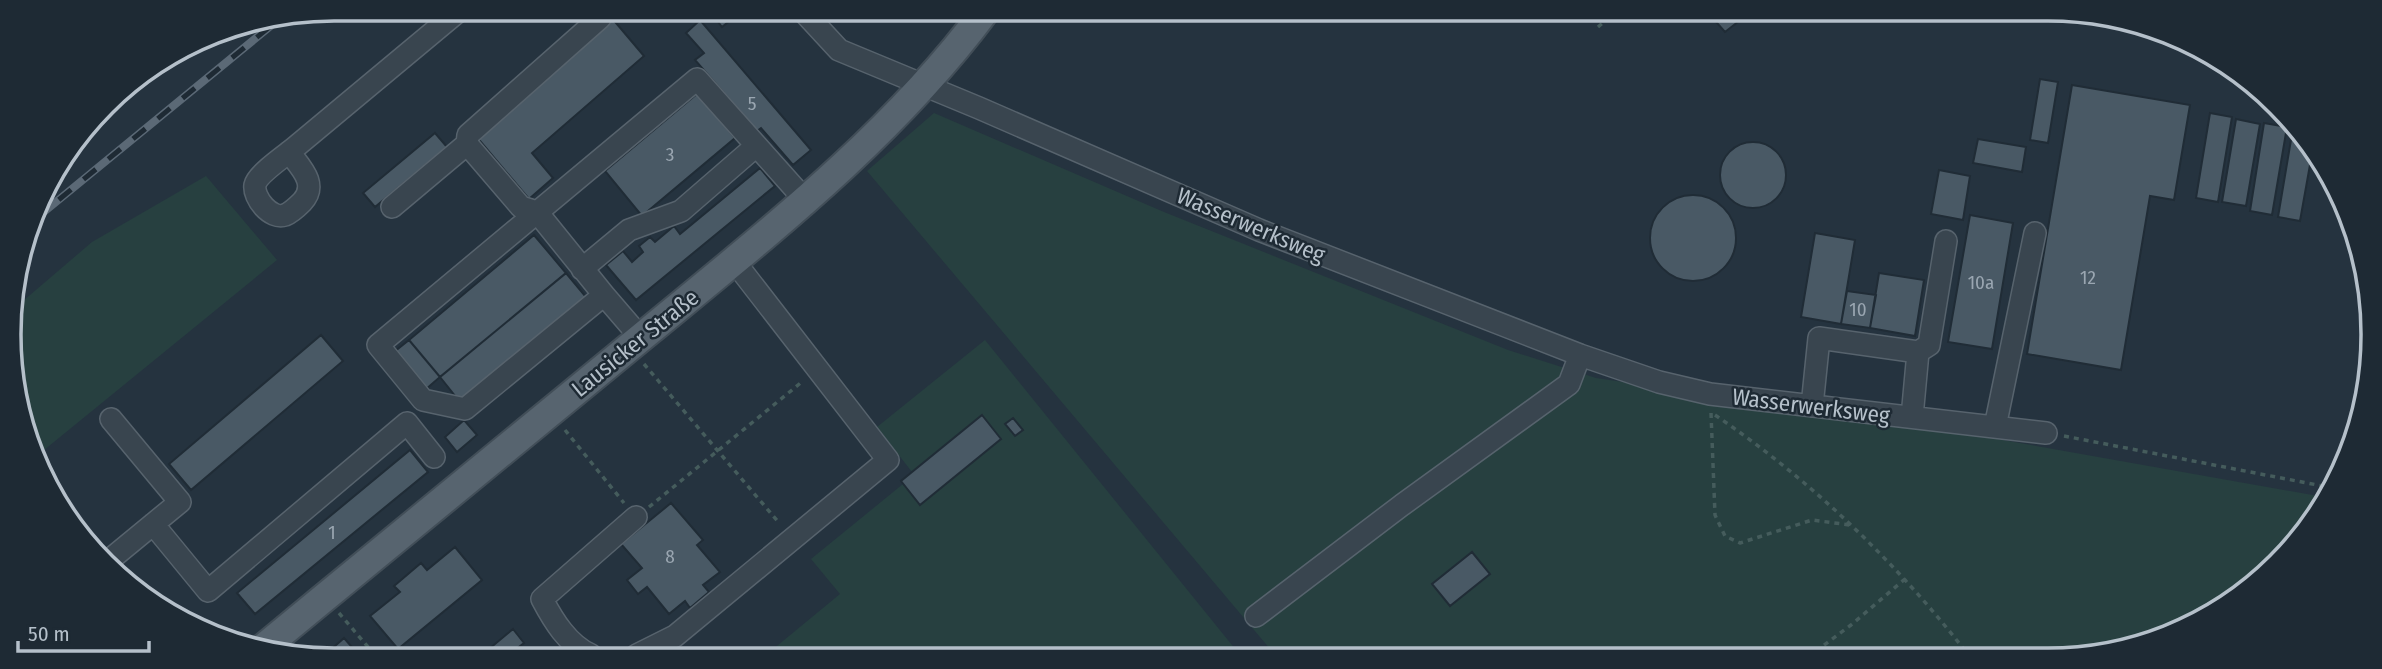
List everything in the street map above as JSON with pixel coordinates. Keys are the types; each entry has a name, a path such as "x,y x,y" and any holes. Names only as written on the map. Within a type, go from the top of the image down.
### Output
{"main road":[{"name":"Lausicker Straße","path":"271,642 805,200 868,144 925,86 977,21"}],"street":[{"path":"289,152 447,21"},
{"path":"392,207 467,144 468,135 597,21"},
{"name":"Wasserwerksweg","path":"825,21 839,50 1259,230 1710,403 1812,406 2046,433"},
{"path":"604,295 465,409 423,400 378,345 697,79 805,200"},
{"path":"467,144 521,206 537,212 604,295 635,342"},
{"path":"583,269 629,230 681,211 757,146"},
{"path":"1995,427 2035,233"},
{"path":"1812,406 1819,338 1918,352 1929,345 1946,241"},
{"path":"651,648 675,636 888,460 734,261"},
{"path":"1912,417 1918,352"},
{"path":"1256,616 1413,497 1569,384 1580,355"},
{"path":"111,419 180,502 114,557"},
{"path":"153,524 208,591 407,423 434,457"},
{"path":"577,648 551,616 542,599 636,517"}],"path":[{"path":"1598,27 1605,21"},
{"path":"635,342 718,451 793,539"},
{"path":"550,412 636,517 817,370"},
{"path":"1710,403 1852,525 1905,579 1962,648"},
{"path":"1710,403 1715,515 1725,536 1741,543 1812,520 1852,525"},
{"path":"2046,433 2322,486"},
{"path":"1820,648 1905,579"},
{"path":"325,597 369,648"}],"green space":[{"path":"934,113 1164,212 1508,350 1596,378 1969,434 2316,496 2296,525 2269,556 2222,595 2167,624 2109,642 2048,648 1269,648 867,171"},
{"path":"206,176 277,260 44,450 32,416 24,375 21,334 23,301 92,242"},
{"path":"985,340 1234,648 774,648 840,594 811,559 903,484 901,481 912,472 877,427"}],"building":[{"path":"606,21 614,21 644,56 532,153 553,178 529,199 475,135"},
{"path":"701,21 811,150 793,165 761,128 757,131 695,60 704,53 686,33"},
{"path":"717,21 729,21 722,27"},
{"path":"1715,21 1739,21 1725,32"},
{"path":"2040,79 2058,82 2048,143 2030,140"},
{"path":"2072,85 2190,105 2174,200 2150,196 2121,370 2027,354"},
{"path":"698,93 735,138 642,216 605,171"},
{"path":"2210,113 2232,117 2218,202 2196,198"},
{"path":"2236,119 2260,124 2246,206 2222,202"},
{"path":"2264,123 2281,126 2286,132 2272,215 2250,211"},
{"path":"435,133 447,147 375,207 363,193"},
{"path":"2291,138 2310,164 2300,221 2278,217"},
{"path":"1978,139 2026,147 2022,172 1973,163"},
{"path":"1753,142 1776,152 1786,175 1776,198 1753,208 1730,198 1720,175 1730,152"},
{"path":"760,168 775,186 636,300 606,265 623,251 632,262 643,252 639,246 650,237 655,242 674,226 680,234"},
{"path":"1939,170 1970,176 1963,220 1931,214"},
{"path":"1693,195 1717,202 1729,214 1736,238 1729,262 1717,274 1693,281 1669,274 1657,262 1650,238 1657,214 1669,202"},
{"path":"1970,215 2013,223 1992,349 1948,342"},
{"path":"1815,233 1855,240 1841,324 1801,317"},
{"path":"534,235 566,273 440,377 409,340"},
{"path":"566,273 586,297 460,402 440,377"},
{"path":"1879,273 1924,280 1915,336 1870,328"},
{"path":"1847,291 1876,295 1870,328 1841,324"},
{"path":"321,335 343,361 191,490 169,464"},
{"path":"409,340 440,377 425,390 394,352"},
{"path":"982,415 1001,439 920,505 901,481"},
{"path":"1013,418 1023,430 1015,436 1005,424"},
{"path":"464,420 477,435 457,452 445,437"},
{"path":"410,450 428,472 255,614 237,593"},
{"path":"671,503 703,540 697,545 720,572 703,585 709,592 690,608 685,601 669,614 647,587 638,594 627,580 642,568 621,544"},
{"path":"455,547 482,580 397,648 370,616 400,592 394,586 421,563 427,570"},
{"path":"1472,552 1490,574 1450,606 1432,584"},
{"path":"513,629 524,643 520,648 490,648"},
{"path":"344,638 353,648 334,648"}],"railway":[{"path":"48,209 268,28"}]}
